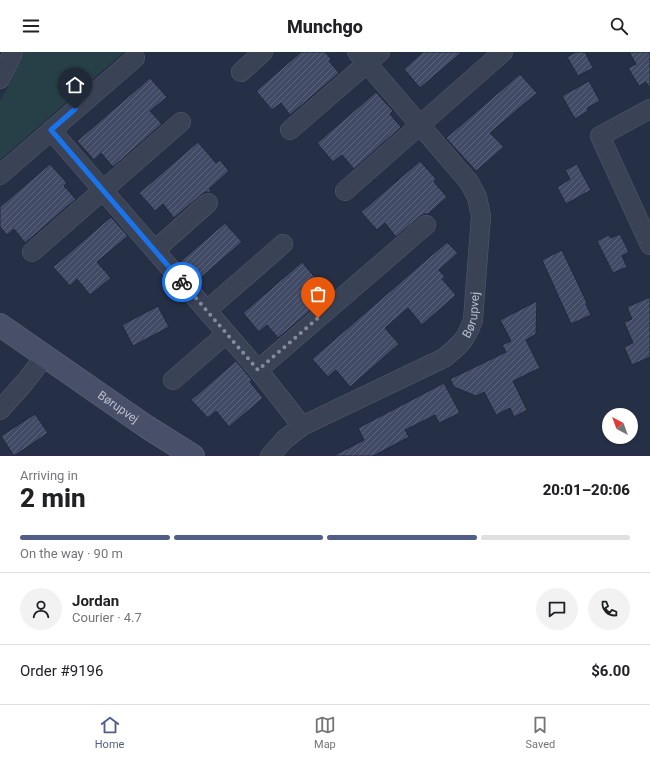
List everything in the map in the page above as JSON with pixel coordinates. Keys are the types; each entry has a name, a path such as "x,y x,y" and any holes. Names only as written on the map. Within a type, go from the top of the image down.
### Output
{"street":[{"path":"0,79 13,52"},
{"path":"241,72 263,52"},
{"path":"344,191 503,52"},
{"name":"Børupvej","path":"270,456 284,440 302,426 444,358 458,347 468,333 473,320 481,216 477,197 470,182 420,125 368,56 290,130"},
{"path":"0,174 135,58"},
{"path":"650,109 600,136 650,245"},
{"path":"32,252 181,122"},
{"path":"51,130 258,370 302,426"},
{"path":"154,250 208,203"},
{"path":"258,370 426,225"},
{"path":"207,310 283,244"},
{"name":"Børupvej","path":"0,325 147,427 192,456"},
{"path":"173,380 226,334"},
{"path":"0,410 25,382 45,356"}],"shaded area":[{"path":"24,52 124,52 0,160 0,100 7,89"}],"building":[{"path":"301,52 325,52 331,59 329,61 339,73 290,115 281,103 272,110 256,91"},
{"path":"423,52 462,52 420,88 404,69"},
{"path":"576,52 585,52 593,68 578,76 567,57"},
{"path":"629,52 650,52 650,89 646,82 639,86 628,68 636,64"},
{"path":"520,74 537,93 490,133 504,147 476,171 446,138"},
{"path":"150,78 167,97 150,111 162,124 113,167 101,153 94,160 77,141"},
{"path":"589,81 600,101 587,108 588,111 575,119 562,96"},
{"path":"376,92 393,111 390,114 401,127 354,169 342,155 333,162 317,143"},
{"path":"198,142 216,163 220,160 229,171 209,189 211,191 210,192 205,192 174,218 163,204 155,211 139,193"},
{"path":"420,161 436,179 434,182 447,197 428,214 424,214 419,217 396,237 385,223 377,230 361,212"},
{"path":"50,164 67,183 64,186 76,199 25,243 14,229 7,235 0,227 0,207"},
{"path":"577,164 591,190 566,204 557,187 570,179 565,170"},
{"path":"111,217 128,236 97,262 111,278 90,295 77,279 70,286 53,267"},
{"path":"225,223 242,242 198,280 181,261"},
{"path":"620,234 629,252 622,256 627,267 613,273 597,241 609,235 611,238"},
{"path":"447,242 458,253 439,270 445,277 442,279 456,295 422,325 408,308 385,328 399,344 350,387 336,370 328,377 312,359"},
{"path":"562,250 587,303 586,304 591,315 571,324 542,260"},
{"path":"302,262 318,281 302,295 313,308 278,338 267,325 259,332 243,313"},
{"path":"650,297 650,357 632,365 624,347 633,343 624,322 632,319 627,307"},
{"path":"537,301 536,334 526,340 540,368 513,381 527,410 514,417 510,408 496,415 484,392 476,396 454,387 450,379 506,352 502,345 511,341 500,320"},
{"path":"158,306 169,327 133,346 122,325"},
{"path":"236,361 252,380 250,382 263,398 229,427 216,411 208,418 191,400"},
{"path":"444,383 460,413 439,423 435,415 405,430 409,437 373,456 333,456 364,440 358,428"},
{"path":"35,414 48,433 14,456 1,436"}],"way so far":[{"path":"182,282 258,370 318,318"}],"route":[{"path":"75,109 51,130 182,282"}]}
